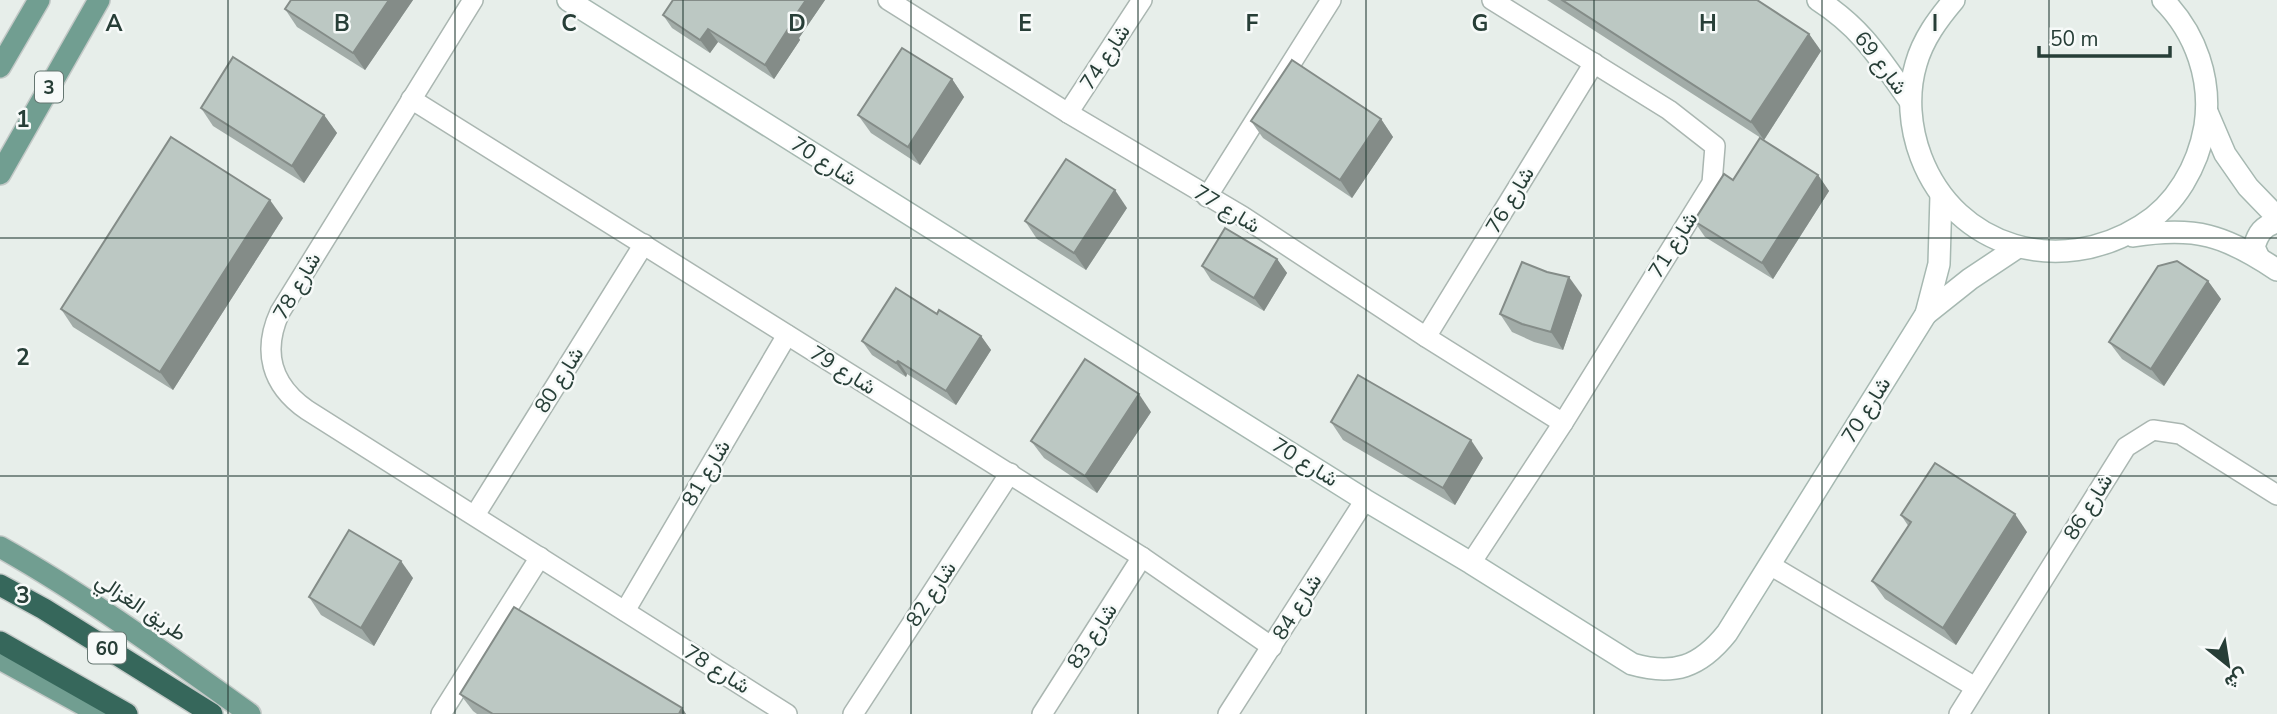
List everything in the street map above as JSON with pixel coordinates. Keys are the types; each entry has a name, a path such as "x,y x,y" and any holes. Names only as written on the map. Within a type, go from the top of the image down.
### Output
{"highway":[{"name":"60","path":"0,585 44,609 212,714"},
{"name":"60","path":"0,642 127,714"}],"main road":[{"path":"0,67 39,0"},
{"name":"3","path":"0,174 99,0"},
{"path":"0,529 40,569"},
{"name":"طريق الغزالي","path":"0,547 40,569 140,635 250,714"},
{"path":"0,659 100,714"}],"street":[{"name":"شارع 78","path":"473,0 280,312 272,331 270,352 278,380 295,402 787,714"},
{"name":"شارع 70","path":"568,0 1365,500 1472,563 1632,664 1652,670 1674,669 1694,663 1713,650 1727,633 1926,314 1939,264 1941,195"},
{"name":"شارع 77","path":"888,0 1068,113 1242,216 1563,423"},
{"name":"شارع 74","path":"1068,113 1142,0"},
{"path":"1207,197 1331,0"},
{"name":"شارع 71","path":"1472,563 1563,423 1712,183 1715,146 1669,110 1492,0"},
{"name":"شارع 69","path":"1818,0 1843,16 1865,38 1910,101"},
{"path":"1954,0 1930,30 1916,64 1910,101 1914,139 1928,175 1941,195 1971,223 1989,235 2018,247 2044,252 2072,252 2098,247 2124,237 2151,220 2173,198 2191,172 2202,142 2207,111 2204,76 2194,42 2175,12 2163,0"},
{"name":"شارع 76","path":"1426,337 1594,63"},
{"name":"شارع 79","path":"411,99 1142,557 1272,647"},
{"path":"2207,111 2225,154 2277,219 2259,233 2254,247 2259,258"},
{"path":"2124,237 2167,230 2197,232 2259,258 2277,270"},
{"name":"شارع 80","path":"475,515 643,244"},
{"name":"شارع 70","path":"1926,314 1970,279 2018,247"},
{"name":"شارع 81","path":"625,611 787,335"},
{"name":"شارع 86","path":"1959,714 2126,447 2153,430 2179,434 2277,495"},
{"name":"شارع 82","path":"853,714 1010,473"},
{"name":"شارع 84","path":"1235,712 1272,647 1365,500"},
{"path":"441,714 540,557"},
{"name":"شارع 83","path":"1042,714 1142,557"},
{"path":"1770,565 1975,687"}],"building":[{"path":"291,0 389,0 353,53 285,9"},
{"path":"673,0 806,0 765,65 708,29 700,40 663,15"},
{"path":"1562,0 1757,0 1809,34 1751,122"},
{"path":"902,48 952,79 908,147 858,115"},
{"path":"233,57 324,115 292,166 201,108"},
{"path":"1292,60 1381,119 1340,180 1251,121"},
{"path":"171,137 270,200 160,372 61,309"},
{"path":"1760,138 1818,175 1762,263 1694,221 1724,174 1733,180"},
{"path":"1066,159 1115,190 1074,253 1025,221"},
{"path":"1225,228 1277,259 1254,298 1202,266"},
{"path":"2177,261 2208,281 2151,369 2109,342 2158,266"},
{"path":"1522,262 1569,277 1551,332 1522,324 1500,314"},
{"path":"896,288 937,314 939,310 981,336 946,391 862,341"},
{"path":"1085,359 1139,394 1085,476 1031,441"},
{"path":"1358,375 1471,440 1443,488 1331,422"},
{"path":"1935,463 2015,514 1943,628 1872,581 1911,522 1901,515"},
{"path":"349,530 401,561 361,628 309,597"},
{"path":"514,607 682,708 679,714 493,714 460,694"}]}
